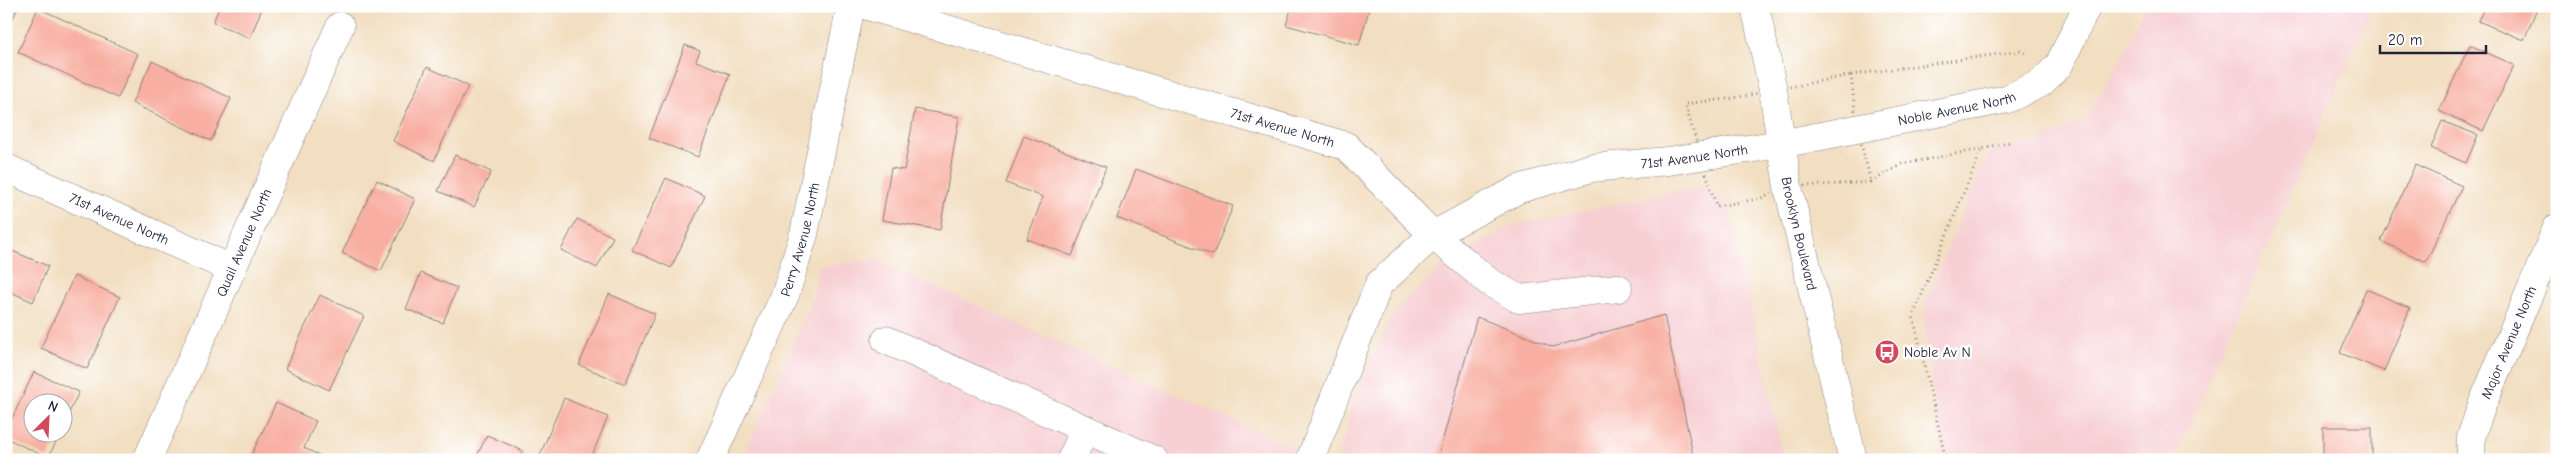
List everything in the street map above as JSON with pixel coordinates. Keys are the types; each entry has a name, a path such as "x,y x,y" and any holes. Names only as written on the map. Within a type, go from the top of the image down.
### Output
{"street":[{"name":"Perry Avenue North","path":"710,460 785,294 804,234 851,6"},
{"name":"71st Avenue North","path":"868,6 1346,146 1433,235 1519,189 1591,168 1668,161 1781,144"},
{"name":"Brooklyn Boulevard","path":"1755,6 1773,90 1788,187 1853,460"},
{"name":"Noble Avenue North","path":"1781,144 2006,99 2041,83 2059,64 2087,6"},
{"name":"Quail Avenue North","path":"147,460 340,26"},
{"name":"71st Avenue North","path":"6,168 232,269"},
{"name":"Major Avenue North","path":"2470,460 2471,437 2482,405 2557,228"},
{"path":"1310,460 1379,284 1433,235 1489,282 1519,299 1618,288"},
{"path":"886,340 1154,460"},
{"path":"1071,460 1085,430"}],"path":[{"path":"1851,75 2020,51 2059,64"},
{"path":"1871,182 1902,164 2010,142"},
{"path":"1946,460 1913,316 1982,149"}],"shaded area":[{"path":"2144,6 2373,6 2174,460 1943,460 1924,328 1925,302 1990,150 2037,143 2087,118 2124,53"},
{"path":"1700,187 1718,193 1729,205 1784,460 1338,460 1354,397 1394,312 1453,256 1514,225"},
{"path":"874,259 1319,460 742,460 813,297 818,267"}],"building":[{"path":"6,6 19,6 6,32"},
{"path":"220,6 263,6 250,38 213,22"},
{"path":"1292,6 1370,6 1359,45 1286,25"},
{"path":"2485,6 2538,6 2524,40 2478,21"},
{"path":"38,8 138,54 118,98 18,52"},
{"path":"685,45 700,51 696,61 730,74 698,157 649,138"},
{"path":"2470,45 2514,65 2483,131 2439,111"},
{"path":"152,61 231,98 211,141 132,103"},
{"path":"427,67 468,86 434,161 393,141"},
{"path":"915,109 959,117 940,230 882,220 891,168 904,170"},
{"path":"2442,121 2478,135 2466,163 2431,148"},
{"path":"1024,136 1106,167 1072,256 1027,239 1043,197 1006,183"},
{"path":"455,155 491,172 474,207 438,191"},
{"path":"2415,165 2462,186 2426,262 2381,241"},
{"path":"1136,169 1233,206 1213,255 1117,218"},
{"path":"666,178 705,196 671,268 632,250"},
{"path":"377,180 415,199 381,271 342,253"},
{"path":"577,219 613,237 597,268 561,250"},
{"path":"10,250 48,266 33,302 6,290 6,258"},
{"path":"421,273 457,288 443,323 406,309"},
{"path":"74,276 120,297 87,369 41,348"},
{"path":"2366,289 2410,308 2384,371 2340,353"},
{"path":"609,294 655,314 625,384 579,365"},
{"path":"320,295 364,316 329,390 285,369"},
{"path":"1664,315 1694,460 1437,460 1477,317 1553,347"},
{"path":"34,372 79,392 72,406 72,394 24,394"},
{"path":"22,397 22,444 55,444 48,458 6,438 6,431"},
{"path":"564,398 608,417 590,460 538,460"},
{"path":"276,403 316,421 304,448 329,460 249,460"},
{"path":"2323,427 2372,427 2372,460 2323,460"},
{"path":"487,435 523,451 519,460 475,460"}],"place":[{"name":"Noble Av N","path":"1887,352"}]}
